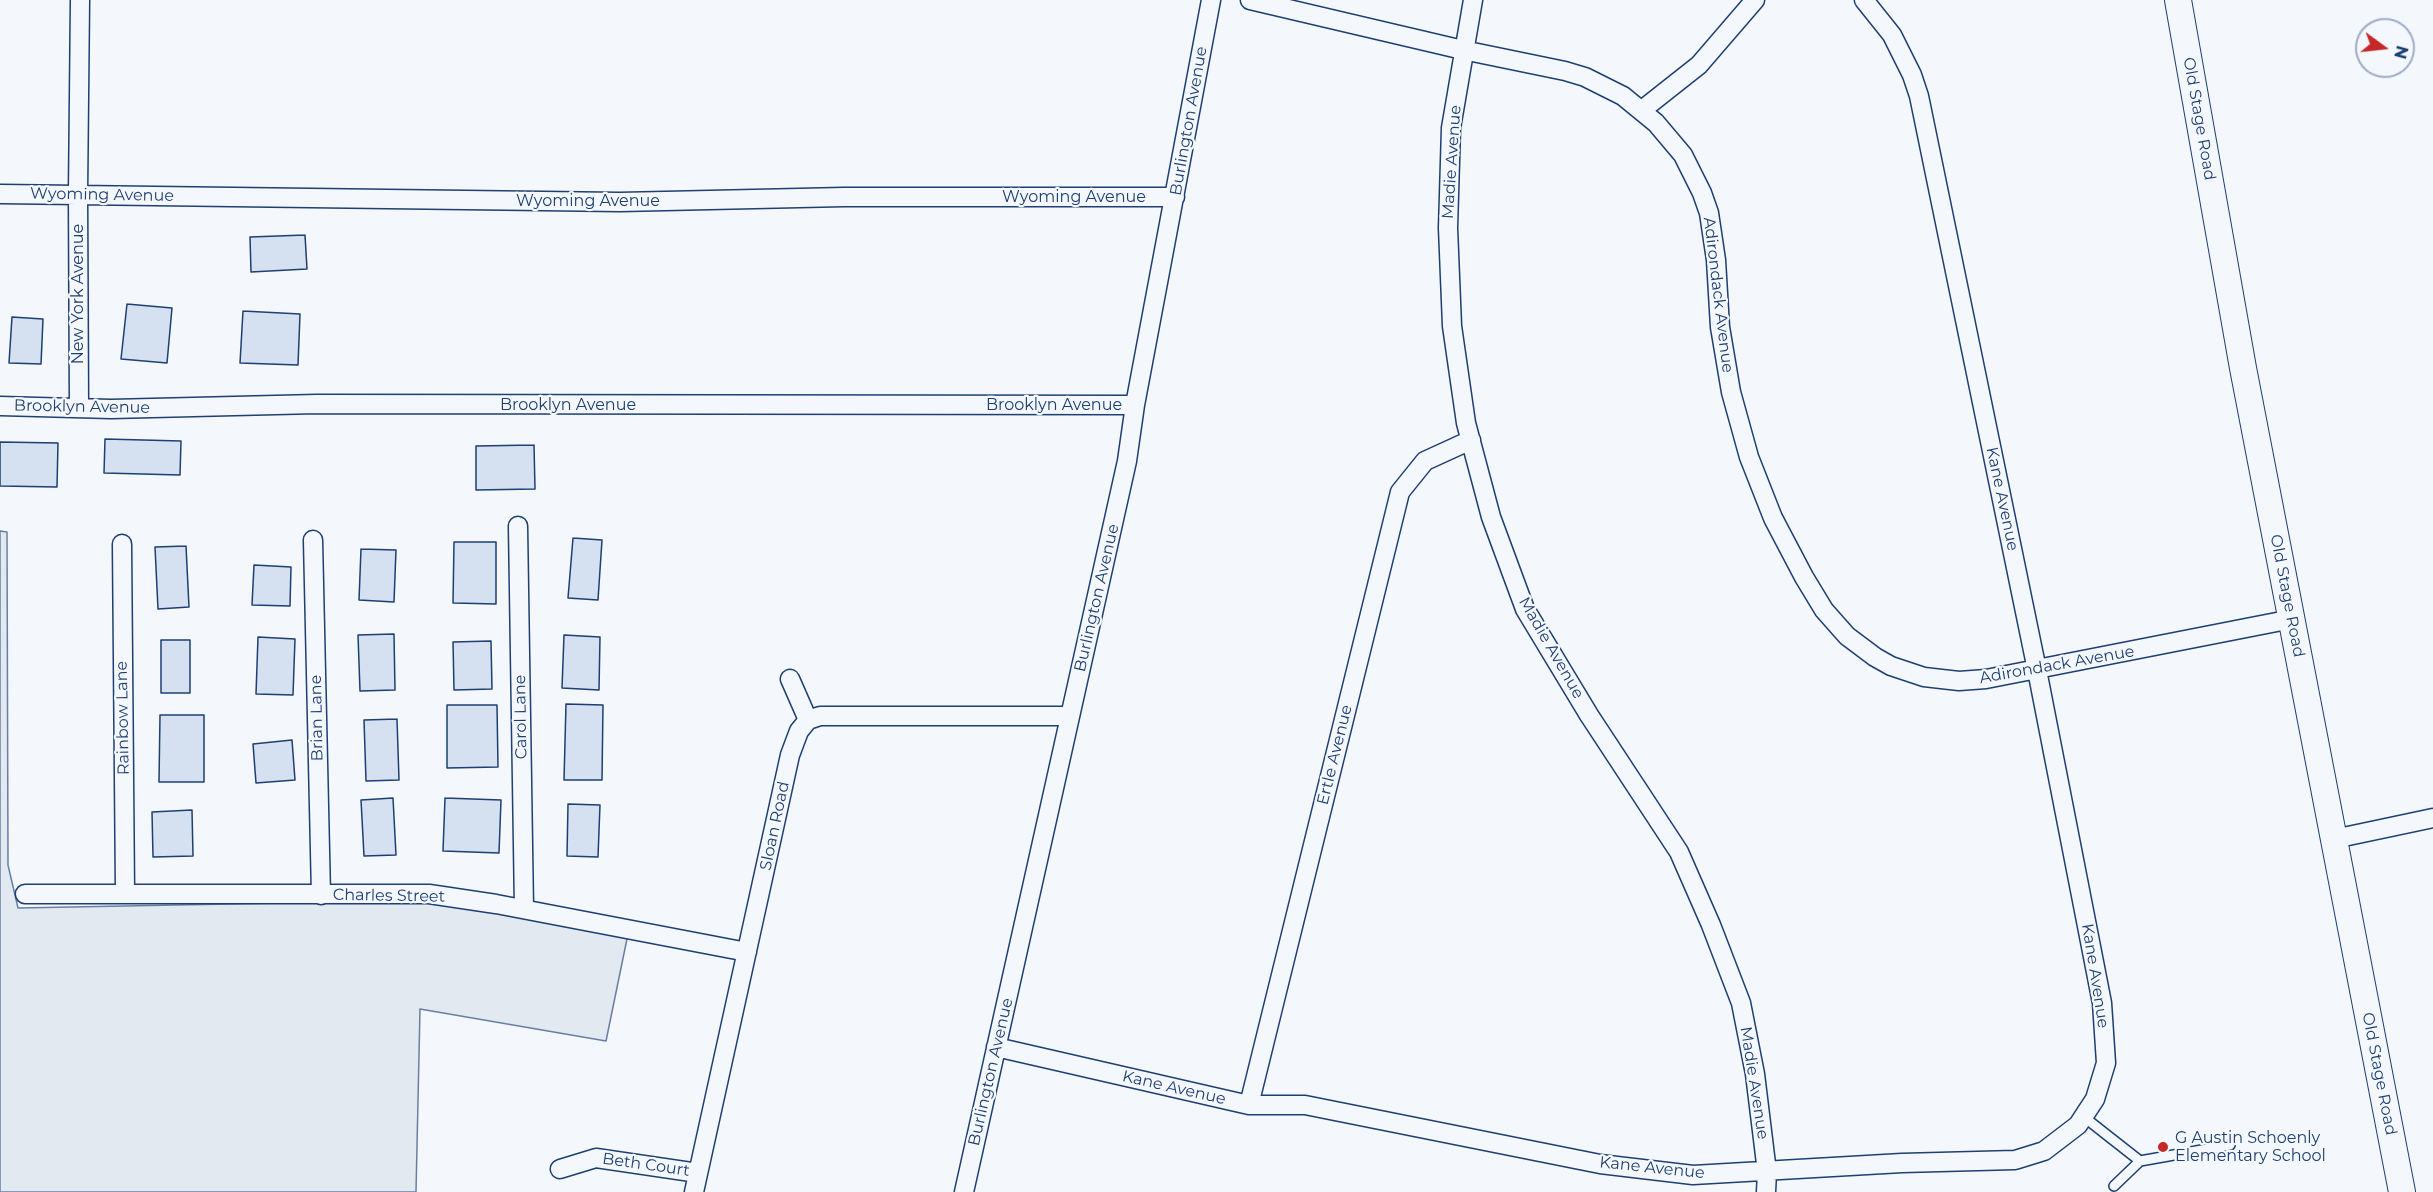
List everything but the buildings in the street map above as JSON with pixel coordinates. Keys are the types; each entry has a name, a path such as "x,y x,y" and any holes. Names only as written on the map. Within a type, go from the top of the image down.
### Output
{"main road":[{"name":"Old Stage Road","path":"2178,0 2243,368 2402,1192"}],"street":[{"name":"New York Avenue","path":"79,408 80,0"},
{"name":"Burlington Avenue","path":"964,1192 1127,461 1135,405 1211,0"},
{"name":"Adirondack Avenue","path":"1250,0 1585,77 1623,96 1642,110 1670,138 1683,155 1702,193 1713,233 1720,327 1731,392 1749,457 1773,518 1824,610 1847,636 1868,653 1891,666 1924,677 1959,681 1986,679 2292,619"},
{"name":"Madie Avenue","path":"1473,0 1451,128 1448,228 1452,326 1471,440 1491,517 1525,609 1589,715 1679,852 1711,925 1741,1003 1755,1074 1767,1172 1766,1192"},
{"path":"1642,110 1700,64 1755,0"},
{"name":"Kane Avenue","path":"996,1047 1249,1105 1305,1105 1600,1164 1693,1175 1902,1163 2015,1160 2044,1151 2078,1125 2095,1099 2106,1062 2102,1003 2037,670 1919,96 1908,65 1892,35 1864,0"},
{"name":"Wyoming Avenue","path":"0,194 620,202 843,197 1175,197"},
{"name":"Brooklyn Avenue","path":"0,406 120,409 317,404 1135,405"},
{"name":"Ertle Avenue","path":"1249,1105 1400,492 1425,461 1471,440"},
{"name":"Carol Lane","path":"518,526 524,909"},
{"name":"Brian Lane","path":"313,540 321,895"},
{"name":"Rainbow Lane","path":"122,544 125,892"},
{"path":"790,680 808,720 820,716 1071,716"},
{"name":"Sloan Road","path":"694,1192 790,754 799,731 808,720"},
{"path":"2334,839 2433,818"},
{"name":"Charles Street","path":"26,894 125,892 429,894 524,909 747,952"},
{"name":"Beth Court","path":"560,1169 596,1158 698,1173"}],"lane":[{"path":"2084,1117 2140,1161"},
{"path":"2114,1186 2140,1161 2230,1145"}],"shaded area":[{"path":"0,531 7,532 8,865 18,908 442,900 628,934 606,1041 420,1009 416,1192 0,1192"}],"place":[{"name":"G Austin Schoenly Elementary School","path":"2163,1147"}]}
